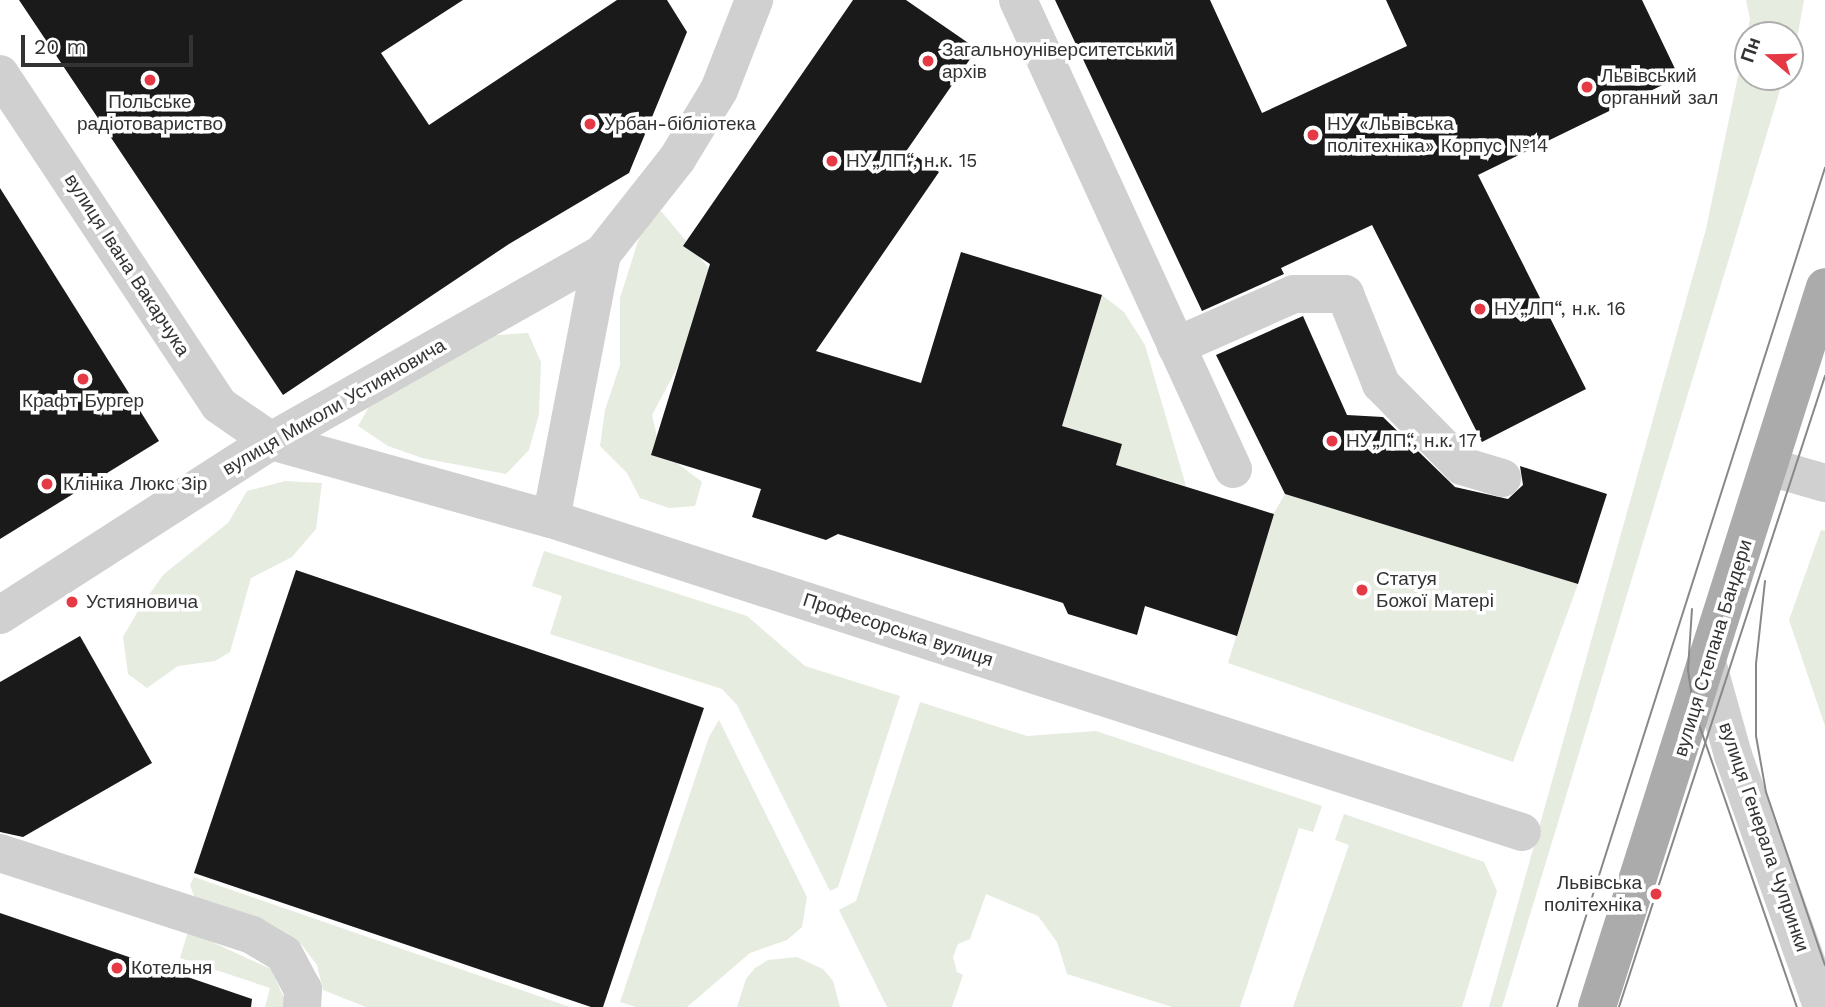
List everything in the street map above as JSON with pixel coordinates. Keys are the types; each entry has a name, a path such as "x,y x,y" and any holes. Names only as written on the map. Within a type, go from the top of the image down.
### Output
{"main road":[{"name":"вулиця Степана Бандери","path":"1597,1007 1708,666 1825,287"}],"street":[{"name":"вулиця Миколи Устияновича","path":"0,615 271,441 602,254 677,159 719,90 754,0"},
{"path":"1018,0 1233,469"},
{"name":"вулиця Івана Вакарчука","path":"0,74 219,405 271,441"},
{"name":"вулиця Миколи Устияновича","path":"551,519 602,254"},
{"path":"1176,346 1294,293 1345,295 1381,384 1462,466 1502,478"},
{"name":"Професорська вулиця","path":"271,441 551,519 1522,832"},
{"path":"1769,467 1825,483"},
{"name":"вулиця Генерала Чупринки","path":"1708,666 1734,755 1822,1007"},
{"path":"0,853 253,935 284,954 303,989 302,1007"}],"shaded area":[{"path":"1746,0 1804,0 1800,21 1750,19"},
{"path":"1735,91 1780,91 1502,1007 1489,1007 1706,229"},
{"path":"661,211 722,284 652,415 660,450 702,482 695,506 669,508 640,498 627,473 600,446 605,410 620,365 620,298 646,216"},
{"path":"1102,295 1124,312 1145,345 1186,486 1157,477 1146,511 1106,499 1122,444 1062,426"},
{"path":"528,333 541,362 539,414 529,450 506,474 422,458 388,446 358,426 370,405 483,336"},
{"path":"285,481 322,483 316,529 292,557 251,578 230,652 215,661 178,666 147,688 128,674 123,637 164,574 228,523 247,491"},
{"path":"1285,494 1578,584 1513,762 1228,663 1274,513"},
{"path":"1821,530 1825,531 1825,726 1789,620"},
{"path":"544,551 747,616 805,666 900,696 838,887 830,891 737,705 722,689 550,634 562,596 532,586"},
{"path":"920,702 1027,736 1096,731 1322,806 1313,832 1299,828 1240,1007 1172,1007 1067,974 1057,942 1038,916 986,894 970,939 958,944 953,957 957,972 963,975 952,1007 887,1007 839,910 856,901"},
{"path":"719,720 807,897 802,927 787,940 750,953 687,1007 636,1007 620,1002 709,737"},
{"path":"1344,814 1484,862 1497,891 1462,1007 1293,1007 1349,845 1335,840"},
{"path":"194,877 570,1007 366,1007 323,990 317,965 301,944 194,896 190,885"},
{"path":"188,931 271,969 288,1007 265,1007 270,988 180,958"},
{"path":"797,957 823,969 833,981 840,1007 737,1007 746,979 755,968 768,960"}],"building":[{"path":"19,0 463,0 381,53 429,125 617,0 667,0 687,32 629,173 509,244 283,395"},
{"path":"853,0 906,0 977,49 907,150 939,172 816,351 921,383 961,252 1102,295 1062,426 1122,444 1116,465 1274,514 1237,636 1145,606 1137,635 1068,614 1063,603 838,534 826,540 752,517 761,489 651,455 710,264 683,246"},
{"name":"НУ «Львівська політехніка» Корпус №14","path":"1055,0 1210,0 1262,113 1407,46 1386,0 1642,0 1679,77 1478,175 1586,389 1482,442 1372,225 1281,268 1284,274 1202,311"},
{"path":"0,188 159,441 0,539"},
{"name":"НУ„ЛП“, н.к. 17","path":"1303,316 1347,415 1383,417 1455,487 1508,499 1523,485 1520,466 1607,494 1578,584 1285,494 1216,355"},
{"path":"296,570 704,708 603,1007 591,1007 194,873"},
{"path":"80,636 152,763 23,837 0,832 0,682"},
{"path":"0,913 252,999 251,1007 0,1007"}],"tram line":[{"path":"1557,1007 1825,168"},
{"path":"1619,1007 1825,376"},
{"path":"1765,581 1756,664 1756,736 1766,792 1825,965"},
{"path":"1692,609 1688,670 1694,710 1797,1007"}],"place":[{"name":"Загальноуніверситетський архів","path":"928,61"},
{"name":"Польське радіотовариство","path":"150,80"},
{"name":"Львівський органний зал","path":"1587,87"},
{"name":"Урбан-бібліотека","path":"590,124"},
{"name":"НУ «Львівська політехніка» Корпус №14","path":"1313,135"},
{"name":"НУ„ЛП“, н.к. 15","path":"832,161"},
{"name":"НУ„ЛП“, н.к. 16","path":"1480,309"},
{"name":"Крафт Бургер","path":"83,379"},
{"name":"НУ„ЛП“, н.к. 17","path":"1332,441"},
{"name":"Клініка Люкс Зір","path":"47,484"},
{"name":"Статуя Божої Матері","path":"1362,590"},
{"name":"Устияновича","path":"72,602"},
{"name":"Львівська політехніка","path":"1656,894"},
{"name":"Котельня","path":"117,968"}]}
